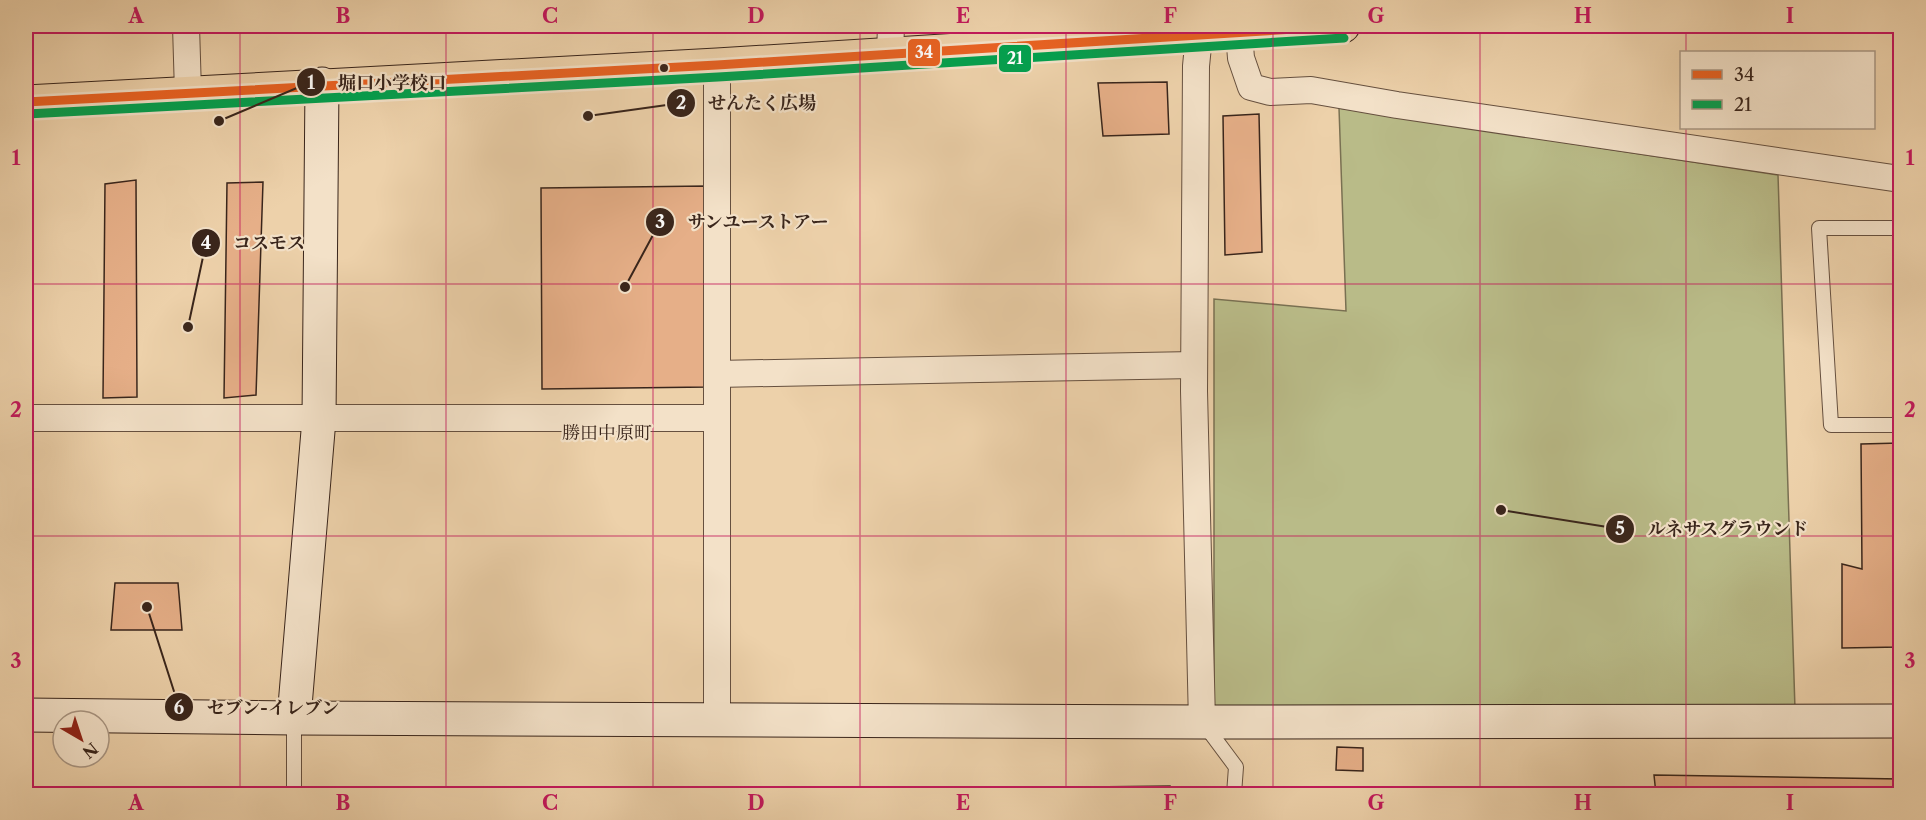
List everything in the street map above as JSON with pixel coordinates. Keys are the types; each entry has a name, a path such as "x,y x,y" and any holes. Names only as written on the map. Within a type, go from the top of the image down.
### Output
{"main road":[{"path":"26,102 717,64 891,40 1199,30 1239,33 1343,26"}],"street":[{"path":"186,26 188,92"},
{"path":"1199,30 1196,66 1194,365 1202,722"},
{"path":"1239,33 1241,58 1251,87 1270,92 1311,90 1397,105 1900,179"},
{"path":"717,64 717,719"},
{"path":"294,718 319,419 322,84"},
{"path":"717,374 1194,365"},
{"path":"26,418 717,418"},
{"path":"26,715 1202,722 1900,721"}],"lane":[{"path":"1900,228 1819,228 1831,425 1900,425"},
{"path":"294,718 294,795"},
{"path":"1202,722 1236,767 1234,795"}],"green space":[{"path":"1339,108 1778,175 1795,709 1214,710 1214,299 1346,311"}],"building":[{"path":"1167,82 1169,134 1103,136 1098,83"},
{"path":"1259,114 1262,252 1225,255 1223,116"},
{"path":"136,180 137,397 103,398 105,184"},
{"path":"263,182 256,395 224,398 227,183"},
{"path":"707,186 708,387 542,389 541,188"},
{"path":"1900,443 1900,647 1842,648 1842,564 1862,569 1861,444"},
{"path":"115,583 178,583 182,630 111,630"},
{"path":"1337,747 1363,748 1363,771 1336,770"},
{"path":"1654,775 1900,779 1900,794 1656,794"},
{"path":"1170,786 1170,794 1087,794 1087,787"}],"transit line":[{"name":"34","path":"26,102 717,65 1343,26"},
{"name":"21","path":"27,114 718,77 1344,38"}],"place":[{"name":"せんたく広場","path":"588,116"},
{"name":"堀口小学校口","path":"219,121"},
{"name":"サンユーストアー","path":"625,287"},
{"name":"コスモス","path":"188,327"},
{"name":"ルネサスグラウンド","path":"1501,510"},
{"name":"セブン-イレブン","path":"147,607"}],"district":[{"name":"勝田中原町","path":"607,433"}]}
